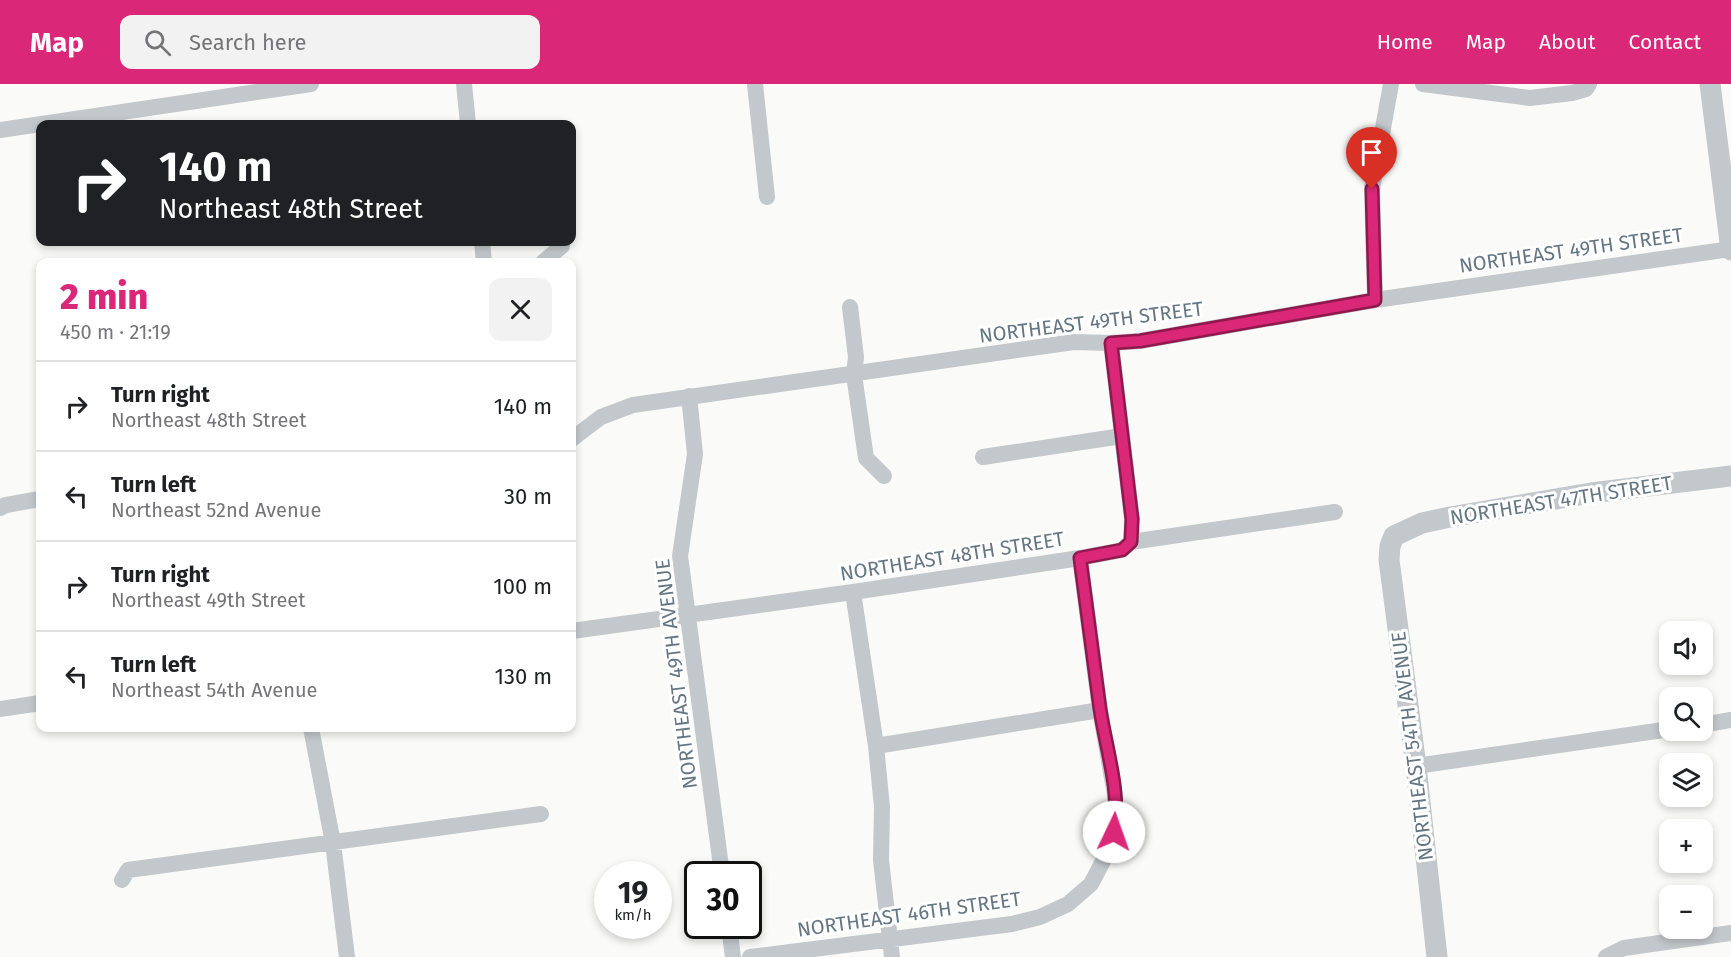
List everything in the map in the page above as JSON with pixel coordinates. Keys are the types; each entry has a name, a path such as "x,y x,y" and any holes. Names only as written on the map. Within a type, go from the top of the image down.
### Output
{"street":[{"path":"68,120 311,84"},
{"path":"464,84 468,120"},
{"path":"755,84 767,197"},
{"path":"1375,300 1372,189 1391,84"},
{"path":"1423,84 1530,98 1572,93 1586,89 1589,84"},
{"path":"1710,84 1731,250"},
{"path":"0,130 36,125"},
{"path":"548,258 562,246"},
{"name":"NORTHEAST 49TH STREET","path":"576,436 601,417 633,405 1074,342 1140,341 1375,300 1731,250"},
{"path":"850,307 856,357 854,375 866,458 884,476"},
{"path":"1111,343 1132,519 1131,542"},
{"name":"NORTHEAST 49TH AVENUE","path":"689,396 695,454 680,556 720,861"},
{"path":"983,457 1122,436"},
{"name":"NORTHEAST 47TH STREET","path":"1394,536 1407,528 1450,517 1591,493 1731,476"},
{"path":"0,508 36,500"},
{"name":"NORTHEAST 48TH STREET","path":"576,630 1080,558 1122,550 1131,542 1335,512"},
{"name":"NORTHEAST 54TH AVENUE","path":"1394,536 1390,546 1389,560 1416,766 1437,957"},
{"name":"NORTHEAST 46TH STREET","path":"750,957 1012,924 1040,917 1068,904 1091,885 1112,844 1116,820 1115,795 1100,710 1080,558"},
{"path":"853,592 876,746 882,807 881,860 892,957"},
{"path":"0,709 36,704"},
{"path":"876,746 1100,710"},
{"path":"1713,723 1731,720"},
{"path":"1416,766 1659,731"},
{"path":"312,732 333,843 347,957"},
{"path":"122,880 128,870 541,814"},
{"path":"1606,957 1624,948 1731,933"},
{"path":"731,939 733,957"}],"route":[{"path":"1114,832 1115,795 1100,710 1080,558 1122,550 1131,542 1133,531 1111,343 1140,341 1375,300 1372,189"}]}
